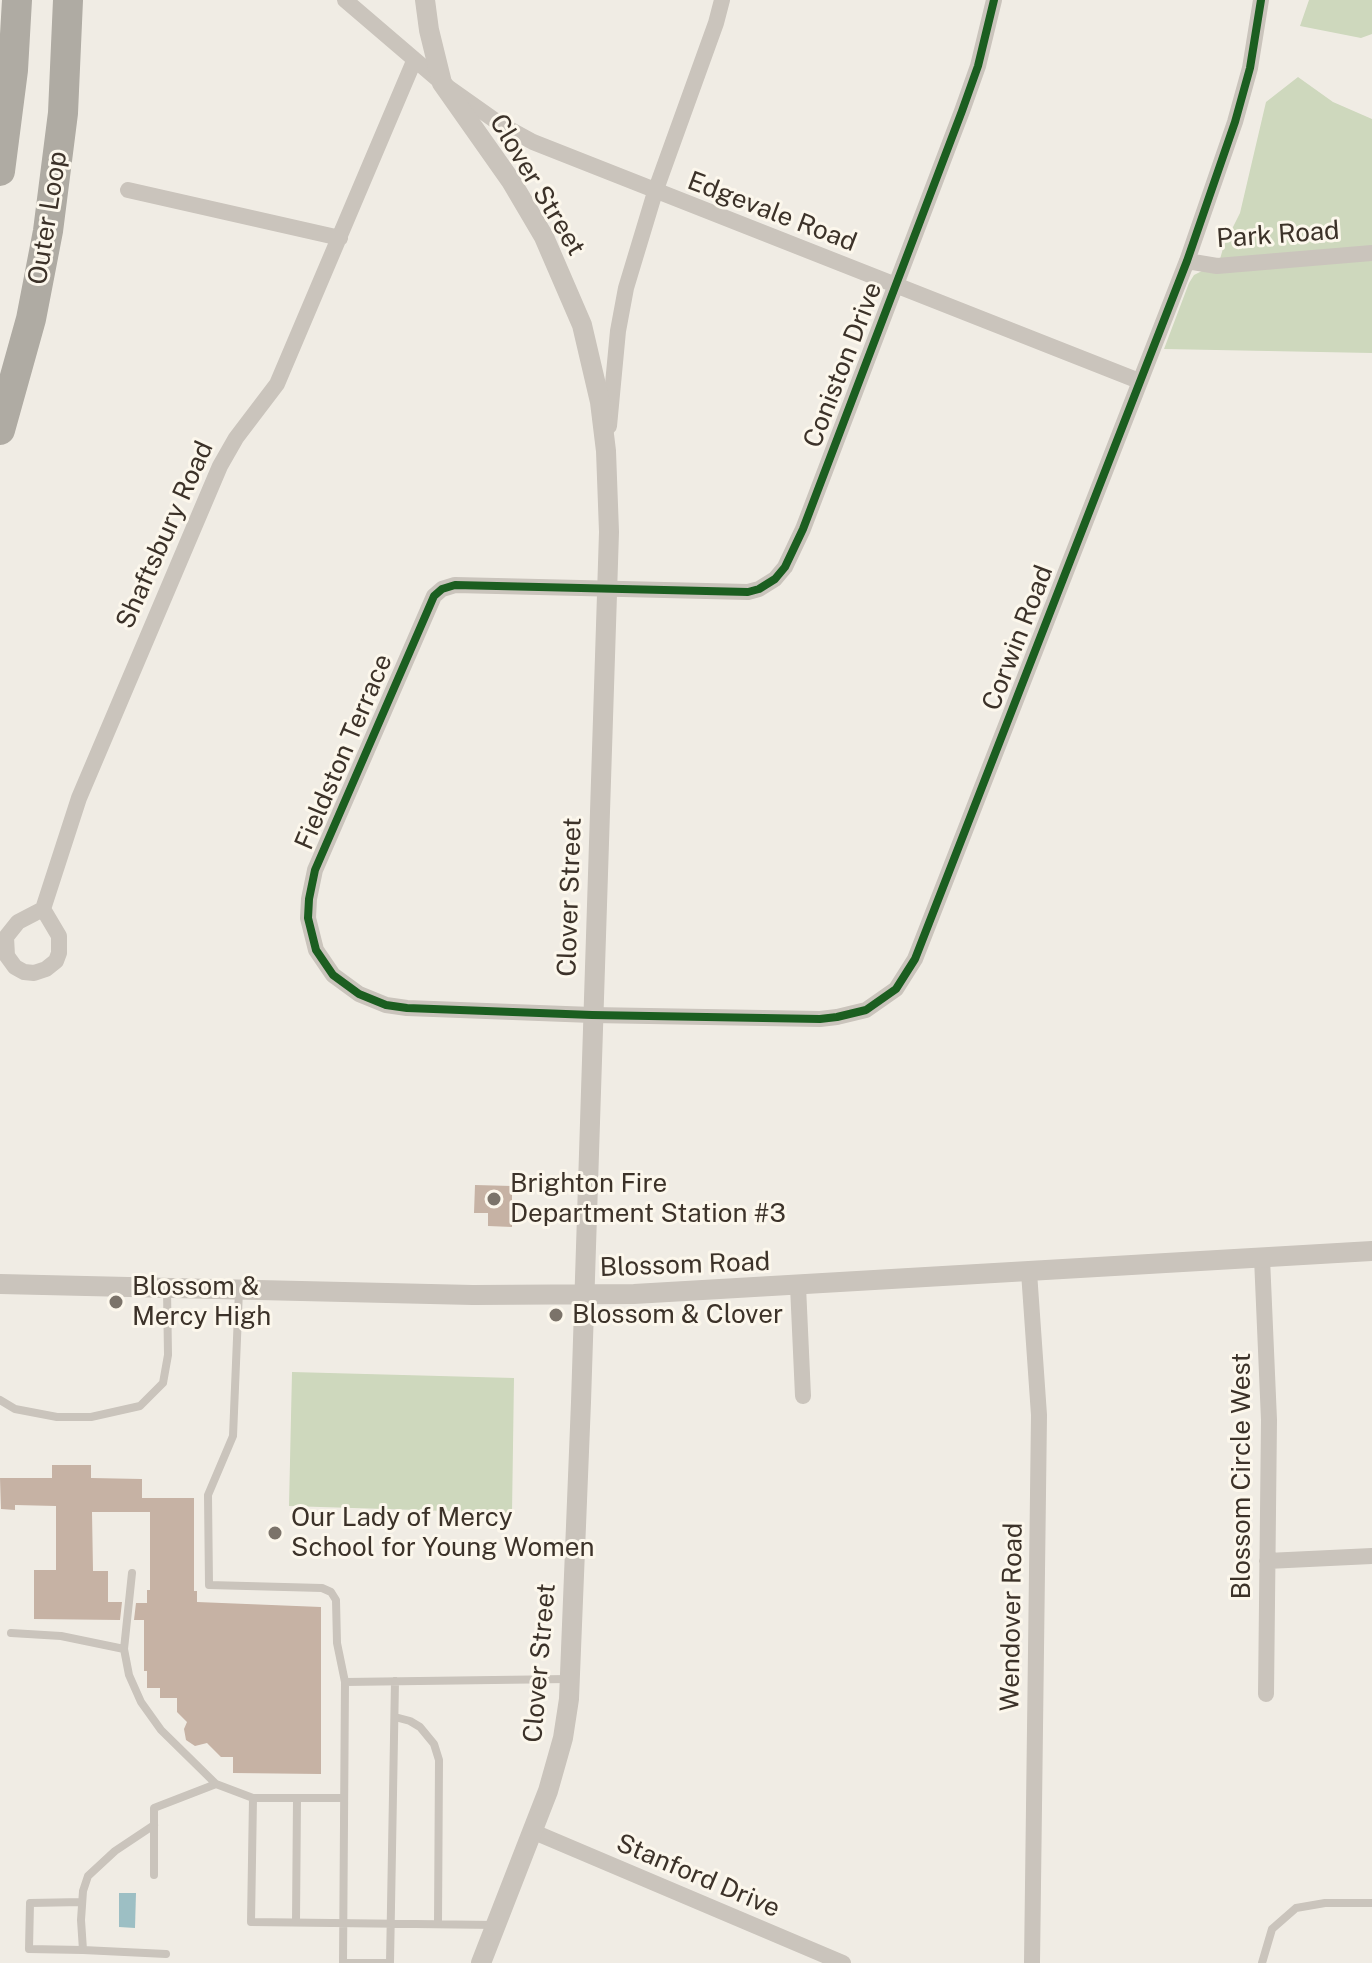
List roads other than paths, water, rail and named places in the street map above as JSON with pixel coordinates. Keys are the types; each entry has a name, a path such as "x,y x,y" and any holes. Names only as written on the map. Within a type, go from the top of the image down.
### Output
{"highway":[{"path":"0,171 13,70 17,0"},
{"name":"Outer Loop","path":"0,430 31,319 48,231 62,127 69,8"}],"street":[{"name":"Clover Street","path":"345,0 442,83 511,181 544,237 567,286 590,355 606,451 608,589 570,1679 559,1755 534,1832 481,1963"},
{"path":"425,0 442,83"},
{"path":"606,451 618,331 626,288 655,192 722,0"},
{"name":"Coniston Drive","path":"608,589 748,592 775,579 785,567 803,529 978,66 994,0"},
{"name":"Corwin Road","path":"592,1015 837,1017 866,1010 896,989 915,959 1187,261 1235,122 1250,68 1261,0"},
{"name":"Shaftsbury Road","path":"43,909 79,798 220,466 236,438 277,384 414,61"},
{"name":"Edgevale Road","path":"442,83 500,124 533,142 1139,381"},
{"path":"128,190 340,238"},
{"name":"Park Road","path":"1187,261 1217,266 1372,253"},
{"name":"Fieldston Terrace","path":"592,1015 386,1005 359,994 333,975 316,950 308,918 315,870 434,596 442,589 455,585 608,589"},
{"name":"Blossom Road","path":"0,1284 584,1295 798,1286 1372,1251"},
{"name":"Blossom Circle West","path":"1262,1258 1269,1420 1266,1694"},
{"name":"Wendover Road","path":"1029,1272 1039,1415 1032,1963"},
{"path":"798,1286 803,1396"},
{"path":"1267,1561 1372,1556"},
{"name":"Stanford Drive","path":"534,1832 843,1963"}],"lane":[{"path":"0,1400 15,1409 57,1417 91,1417 140,1406 163,1383 168,1355 167,1287"},
{"path":"240,1289 233,1436 208,1495 209,1585 322,1588 331,1592 336,1600 337,1643 345,1682 343,1963 390,1963 395,1681"},
{"path":"132,1573 124,1649 129,1675 141,1702 161,1730 216,1784 253,1798 343,1798"},
{"path":"11,1633 61,1636 124,1649"},
{"path":"345,1682 570,1679"},
{"path":"395,1717 420,1727 434,1744 439,1760 438,1924"},
{"path":"154,1875 154,1808 216,1784"},
{"path":"253,1798 251,1922 496,1925"},
{"path":"296,1922 297,1798"},
{"path":"83,1950 82,1902 88,1876 115,1851 154,1825"},
{"path":"82,1902 30,1903 29,1949 166,1954"},
{"path":"1262,1963 1272,1929 1296,1908 1325,1903 1372,1903"}],"water":[{"path":"119,1893 136,1893 135,1928 119,1927"}],"place":[{"name":"Brighton Fire Department Station #3","path":"494,1199"},
{"name":"Blossom & Mercy High","path":"116,1302"},
{"name":"Blossom & Clover","path":"556,1315"},
{"name":"Our Lady of Mercy School for Young Women","path":"275,1533"}]}
